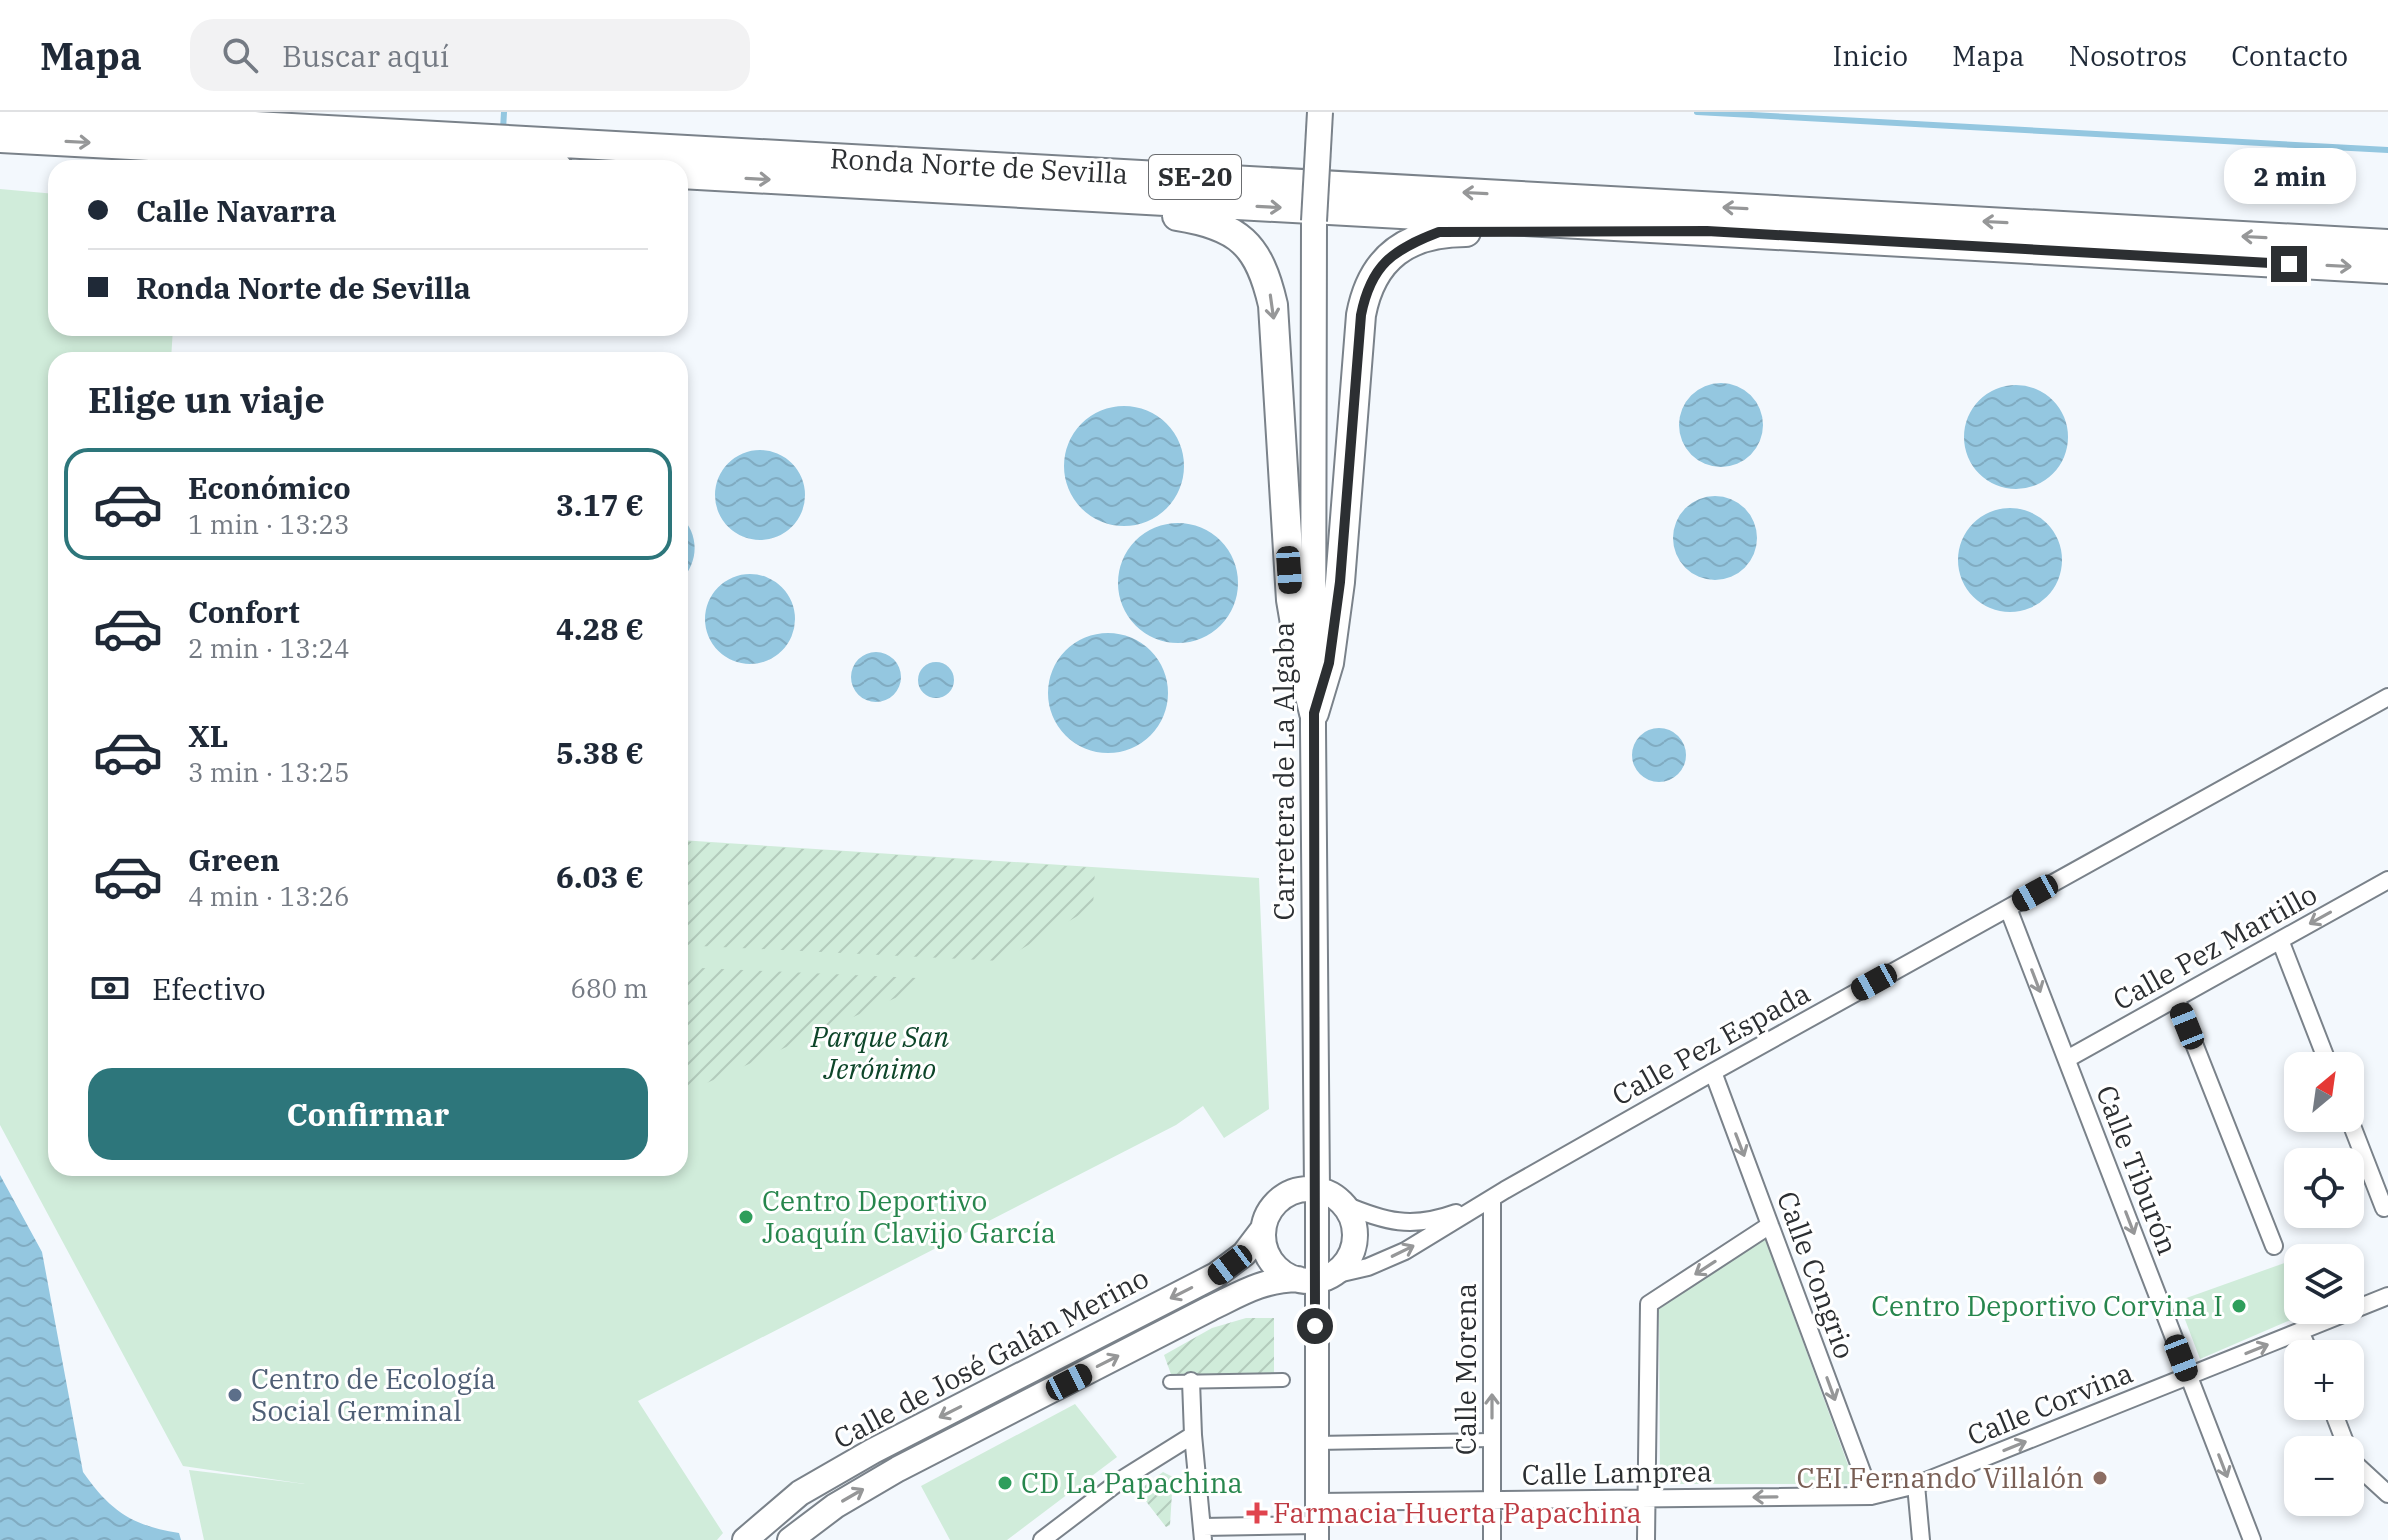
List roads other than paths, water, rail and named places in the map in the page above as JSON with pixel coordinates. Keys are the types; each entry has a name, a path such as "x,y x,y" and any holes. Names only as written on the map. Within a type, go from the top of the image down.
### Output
{"highway":[{"name":"Ronda Norte de Sevilla","path":"2,112 2388,244"},
{"path":"0,138 409,160"},
{"name":"Ronda Norte de Sevilla","path":"688,174 2388,269"},
{"path":"966,190 1200,220 1231,233 1257,256 1273,305 1291,600 1314,713"},
{"path":"1314,713 1329,663 1340,582 1361,315 1365,295 1376,272 1389,257 1406,245 1439,232 1707,231"}],"main road":[{"name":"Carretera de La Algaba","path":"1317,1190 1314,221 1320,112"},
{"name":"Calle de José Galán Merino","path":"745,1540 800,1493 873,1451 1216,1275 1244,1254 1263,1229 1268,1214 1303,1170 1316,1127"},
{"path":"1263,1229 1265,1248 1274,1265 1289,1276 1314,1278 1347,1260 1352,1249 1354,1226 1343,1204 1317,1190 1302,1190 1282,1198"},
{"name":"Calle de José Galán Merino","path":"790,1540 835,1506 898,1469 1211,1308 1261,1283 1275,1279 1314,1278"}],"street":[{"name":"Calle Pez Espada","path":"1314,1278 1368,1267 1405,1251 1486,1201 1713,1072 2388,697"},
{"name":"Calle Pez Martillo","path":"2067,1059 2388,880"},
{"name":"Calle Tiburón","path":"2008,908 2252,1540"},
{"path":"2280,940 2324,1052"},
{"path":"2176,998 2274,1246"},
{"name":"Calle Congrio","path":"1713,1072 1871,1496"},
{"path":"2354,1132 2386,1214"},
{"path":"1317,1190 1314,1278 1317,1522"},
{"name":"Calle Pez Espada","path":"1343,1204 1373,1217 1398,1223 1423,1223 1486,1201"},
{"name":"Calle Morena","path":"1486,1201 1492,1540"},
{"path":"1646,1540 1649,1304 1770,1225"},
{"name":"Calle Corvina","path":"1916,1485 2388,1296"},
{"path":"2300,1331 2304,1340"},
{"path":"1170,1382 1283,1380"},
{"path":"1191,1381 1203,1534"},
{"path":"1042,1540 1121,1480 1193,1435"},
{"path":"1316,1443 1492,1440"},
{"path":"2364,1472 2388,1494"},
{"path":"1916,1485 1921,1540"},
{"name":"Calle Lamprea","path":"1203,1534 1492,1500 1871,1496 1916,1485"}],"water":[{"path":"1721,383 1737,386 1751,395 1760,409 1763,425 1760,441 1751,455 1737,464 1721,467 1705,464 1691,455 1682,441 1679,425 1682,409 1691,395 1705,386"},
{"path":"2016,385 2036,389 2053,400 2064,417 2068,437 2064,457 2053,474 2036,485 2016,489 1996,485 1979,474 1968,457 1964,437 1968,417 1979,400 1996,389"},
{"path":"1124,406 1147,411 1166,424 1179,443 1184,466 1179,489 1166,508 1147,521 1124,526 1101,521 1082,508 1069,489 1064,466 1069,443 1082,424 1101,411"},
{"path":"751,450 769,450 785,457 798,470 805,486 805,504 798,520 785,533 769,540 751,540 735,533 722,520 715,504 715,486 722,470 735,457"},
{"path":"1715,496 1731,499 1745,508 1754,522 1757,538 1754,554 1745,568 1731,577 1715,580 1699,577 1685,568 1676,554 1673,538 1676,522 1685,508 1699,499"},
{"path":"2010,508 2030,512 2047,523 2058,540 2062,560 2058,580 2047,597 2030,608 2010,612 1990,608 1973,597 1962,580 1958,560 1962,540 1973,523 1990,512"},
{"path":"1178,523 1201,528 1220,541 1233,560 1238,583 1233,606 1220,625 1201,638 1178,643 1155,638 1136,625 1123,606 1118,583 1123,560 1136,541 1155,528"},
{"path":"688,525 695,548 688,571"},
{"path":"741,574 759,574 775,581 788,594 795,610 795,628 788,644 775,657 759,664 741,664 725,657 712,644 705,628 705,610 712,594 725,581"},
{"path":"1108,633 1131,638 1150,651 1163,670 1168,693 1163,716 1150,735 1131,748 1108,753 1085,748 1066,735 1053,716 1048,693 1053,670 1066,651 1085,638"},
{"path":"876,652 894,659 901,677 894,695 876,702 858,695 851,677 858,659"},
{"path":"936,662 948,668 954,680 948,692 936,698 924,692 918,680 924,668"},
{"path":"1659,728 1678,736 1686,755 1678,774 1659,782 1640,774 1632,755 1640,736"},
{"path":"0,1175 42,1252 83,1472 113,1507 148,1526 179,1533 181,1540 0,1540"}],"waterway":[{"path":"503,130 504,112"},
{"path":"1697,112 2388,150"}],"place":[{"name":"Centro Deportivo Joaquín Clavijo García","path":"746,1217"},
{"name":"Centro Deportivo Corvina I","path":"2239,1306"},
{"name":"Centro de Ecología Social Germinal","path":"235,1395"},
{"name":"CEI Fernando Villalón","path":"2100,1478"},
{"name":"CD La Papachina","path":"1005,1483"},
{"name":"Farmacia Huerta Papachina","path":"1257,1513"}],"park label":[{"name":"Parque San Jerónimo","path":"880,1053"}]}
